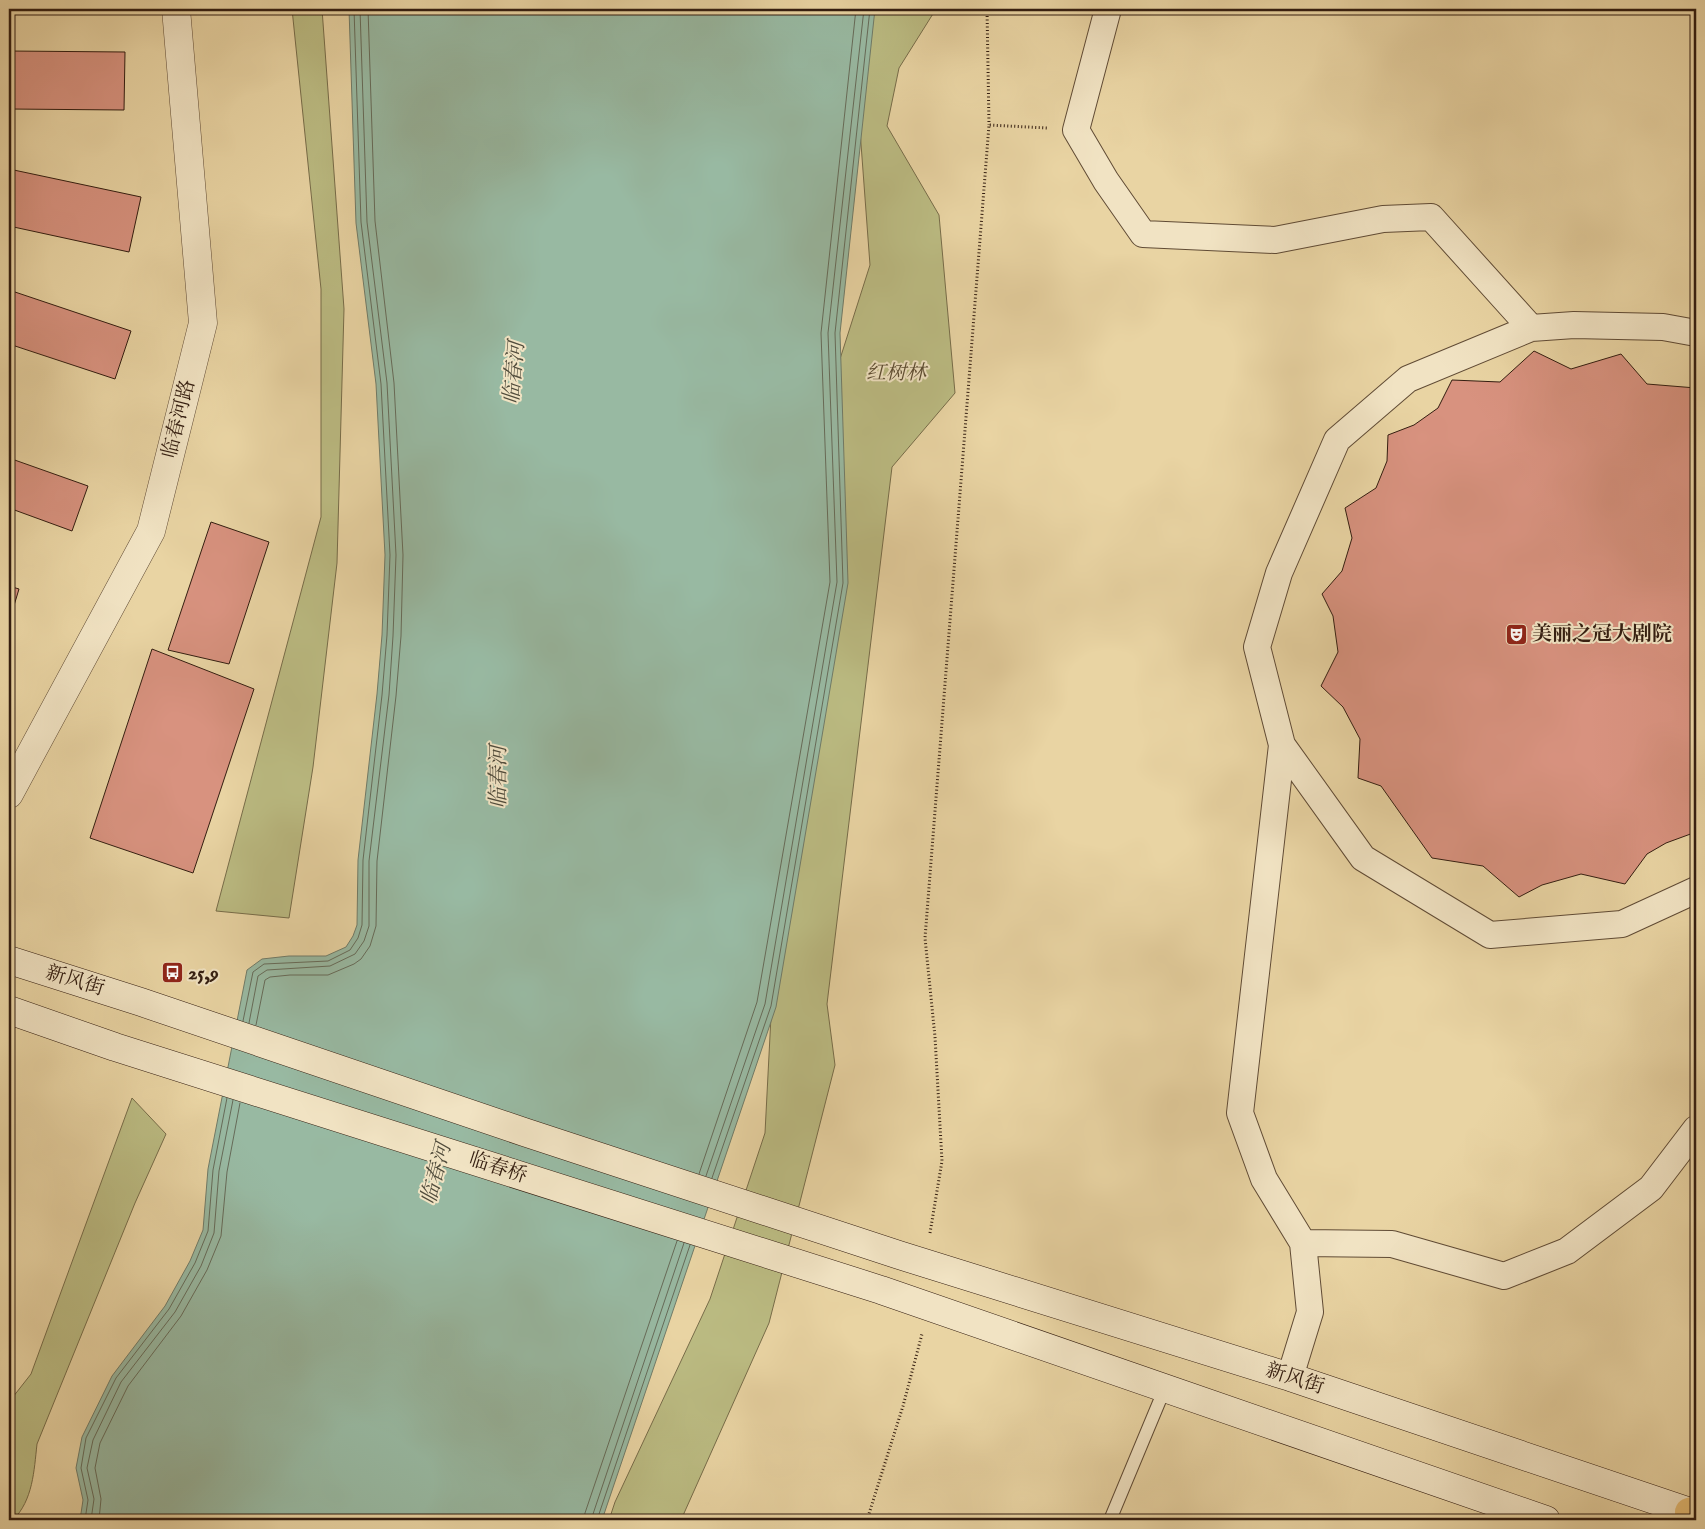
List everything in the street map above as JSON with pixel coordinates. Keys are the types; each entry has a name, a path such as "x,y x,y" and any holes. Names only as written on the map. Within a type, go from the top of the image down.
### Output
{"main road":[{"name":"临春河路","path":"9,794 151,530 203,323 176,9"},
{"name":"新风街","path":"9,960 141,1002 533,1135 925,1264 1290,1377 1694,1512"},
{"name":"临春桥","path":"9,1010 114,1047 929,1306"},
{"path":"929,1306 1546,1520"}],"street":[{"path":"1108,9 1076,130 1106,181 1143,234 1276,240 1383,219 1431,217 1531,328"},
{"path":"1290,1377 1310,1312 1303,1243 1264,1179 1240,1113 1282,745 1257,647 1280,573 1337,440 1408,379 1531,328 1574,325 1663,327 1696,333"},
{"path":"1282,745 1362,858 1490,935 1622,924 1696,890"},
{"path":"1303,1243 1392,1244 1504,1276 1567,1252 1651,1188 1696,1129"}],"lane":[{"path":"1110,1520 1165,1388"}],"path":[{"path":"925,1264 942,1161 935,1037 925,938 989,125 988,9"},
{"path":"989,125 1076,130"},
{"path":"867,1520 903,1406 929,1306"}],"green space":[{"path":"292,9 322,9 344,309 337,563 313,767 289,918 216,911 321,517 321,289"},
{"name":"红树林","path":"854,9 936,9 899,68 887,126 939,215 955,393 892,467 827,1004 835,1065 769,1323 681,1520 609,1520 615,1502 710,1299 765,1133 776,919 825,406 870,265 853,36"},
{"path":"132,1098 166,1134 135,1203 37,1444 29,1494 20,1512 13,1520 9,1520 9,1402 31,1374"}],"water":[{"name":"临春河","path":"349,9 875,9 840,333 848,583 776,1007 602,1520 80,1520 83,1500 76,1468 82,1437 112,1376 165,1306 190,1261 203,1230 208,1169 247,970 262,959 289,956 326,956 346,947 357,925 358,860 377,694 382,635 385,555 376,384 356,223"}],"building":[{"path":"9,51 125,52 124,110 9,109"},
{"path":"9,169 141,197 129,252 9,226"},
{"path":"9,290 131,331 115,379 9,344"},
{"name":"美丽之冠大剧院","path":"1534,351 1571,369 1621,354 1647,384 1696,388 1696,832 1666,843 1647,854 1625,884 1581,874 1542,885 1519,897 1483,866 1432,858 1381,786 1358,778 1360,739 1343,707 1321,686 1338,652 1333,616 1322,594 1342,571 1352,538 1345,508 1376,488 1387,461 1388,435 1414,425 1438,408 1452,380 1500,382"},
{"path":"9,458 88,486 72,531 9,508"},
{"path":"211,522 269,542 229,664 168,650"},
{"path":"9,586 19,589 9,622"},
{"path":"152,649 254,689 193,873 90,838"}],"place":[{"name":"美丽之冠大剧院","path":"1516,634"},
{"name":"25,9","path":"172,973"}]}
